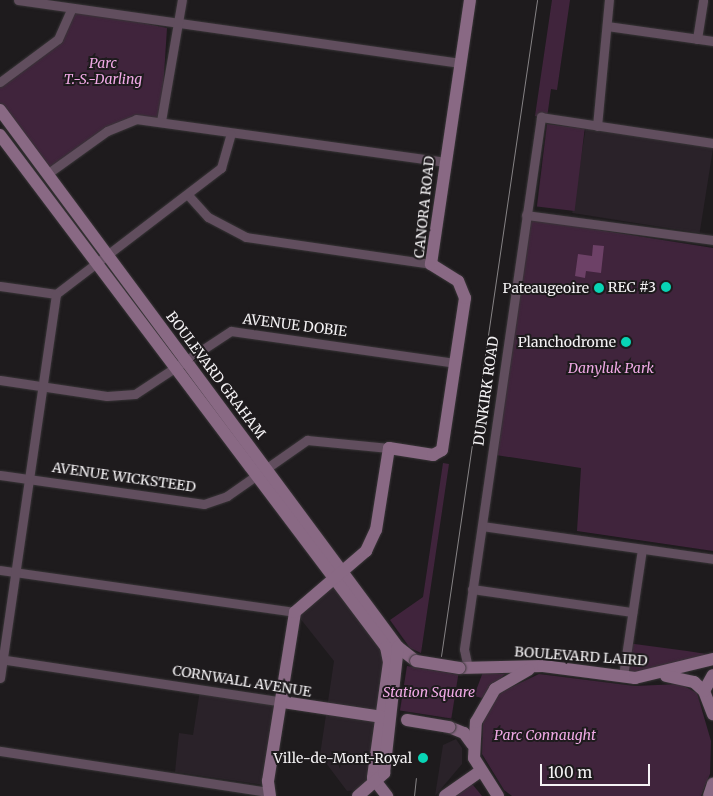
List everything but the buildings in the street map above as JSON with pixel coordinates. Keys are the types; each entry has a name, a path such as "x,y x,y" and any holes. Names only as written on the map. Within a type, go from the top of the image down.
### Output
{"street":[{"path":"18,0 458,63"},
{"path":"161,121 182,0"},
{"name":"CANORA ROAD","path":"433,455 442,450 465,292 458,281 431,264 458,63 470,0"},
{"path":"609,0 597,126 713,143"},
{"path":"697,39 703,0"},
{"path":"0,82 58,39 72,8"},
{"path":"607,26 713,41"},
{"name":"BOULEVARD GRAHAM","path":"0,110 345,571 398,647 394,662"},
{"name":"DUNKIRK ROAD","path":"463,668 472,589 540,117 597,126"},
{"path":"48,174 117,125 136,119 161,121 231,134 444,162"},
{"path":"1,138 15,130"},
{"path":"0,678 1,659 16,572 56,294 221,168 231,134"},
{"name":"BOULEVARD GRAHAM","path":"1,138 333,580 386,647 394,662"},
{"path":"188,195 208,217 246,237 431,264"},
{"path":"526,215 713,240"},
{"path":"0,286 56,294"},
{"name":"AVENUE DOBIE","path":"0,380 121,397 147,389 217,337 239,331 455,363"},
{"name":"AVENUE WICKSTEED","path":"0,474 204,504 227,496 298,444 316,438 433,455"},
{"path":"0,751 269,794 295,612 366,551 376,530 389,448"},
{"path":"482,526 713,559"},
{"path":"622,676 642,549"},
{"path":"0,570 295,612"},
{"path":"472,589 632,612"},
{"name":"BOULEVARD LAIRD","path":"398,647 416,661"},
{"name":"CORNWALL AVENUE","path":"1,659 449,727 464,733 472,744"},
{"name":"BOULEVARD LAIRD","path":"394,662 416,661 463,668 543,666 622,676 651,677 713,659"},
{"path":"358,796 374,784 384,773 386,717 394,662"},
{"path":"498,796 479,772 472,744 481,708 495,689 518,673 543,666"},
{"path":"704,691 713,675"},
{"path":"651,677 684,678 704,691 713,714"},
{"path":"445,796 479,772"},
{"path":"374,784 387,796"},
{"path":"709,796 713,784"}],"shaded area":[{"path":"586,126 713,146 700,233 572,213"},
{"path":"593,245 604,246 601,273 586,271 585,278 575,276 578,254 592,256"},
{"path":"333,580 385,647 370,779 359,790 347,791 320,755 334,661 295,612"},
{"path":"200,690 274,706 264,785 175,772 179,733 193,735"},
{"path":"456,739 462,748 462,764 435,796 443,745"}],"green space":[{"path":"552,0 570,0 557,90 551,89 547,118 535,116"},
{"name":"Parc T.-S.-Darling","path":"72,8 167,28 161,121 127,120 47,174 0,110 0,82 58,39"},
{"path":"547,124 585,129 575,211 537,206"},
{"name":"Danyluk Park","path":"530,219 713,248 713,551 577,531 581,468 496,455"},
{"path":"443,463 449,464 421,653 410,648 390,620 423,597"},
{"path":"627,643 687,651 713,655 623,676"},
{"name":"Station Square","path":"407,666 458,674 451,719 400,710"},
{"path":"483,672 505,674 482,698 474,696"},
{"name":"Parc Connaught","path":"539,674 635,686 680,684 697,693 711,741 710,774 701,796 512,796 504,790 482,754 483,718 501,692"},
{"path":"469,785 473,785 482,796 452,796"}],"tram line":[{"path":"441,656 537,0"},
{"path":"414,796 416,778"}],"place":[{"name":"REC #3","path":"666,287"},
{"name":"Pateaugeoire","path":"599,288"},
{"name":"Planchodrome","path":"626,342"},
{"name":"Ville-de-Mont-Royal","path":"423,758"}]}
